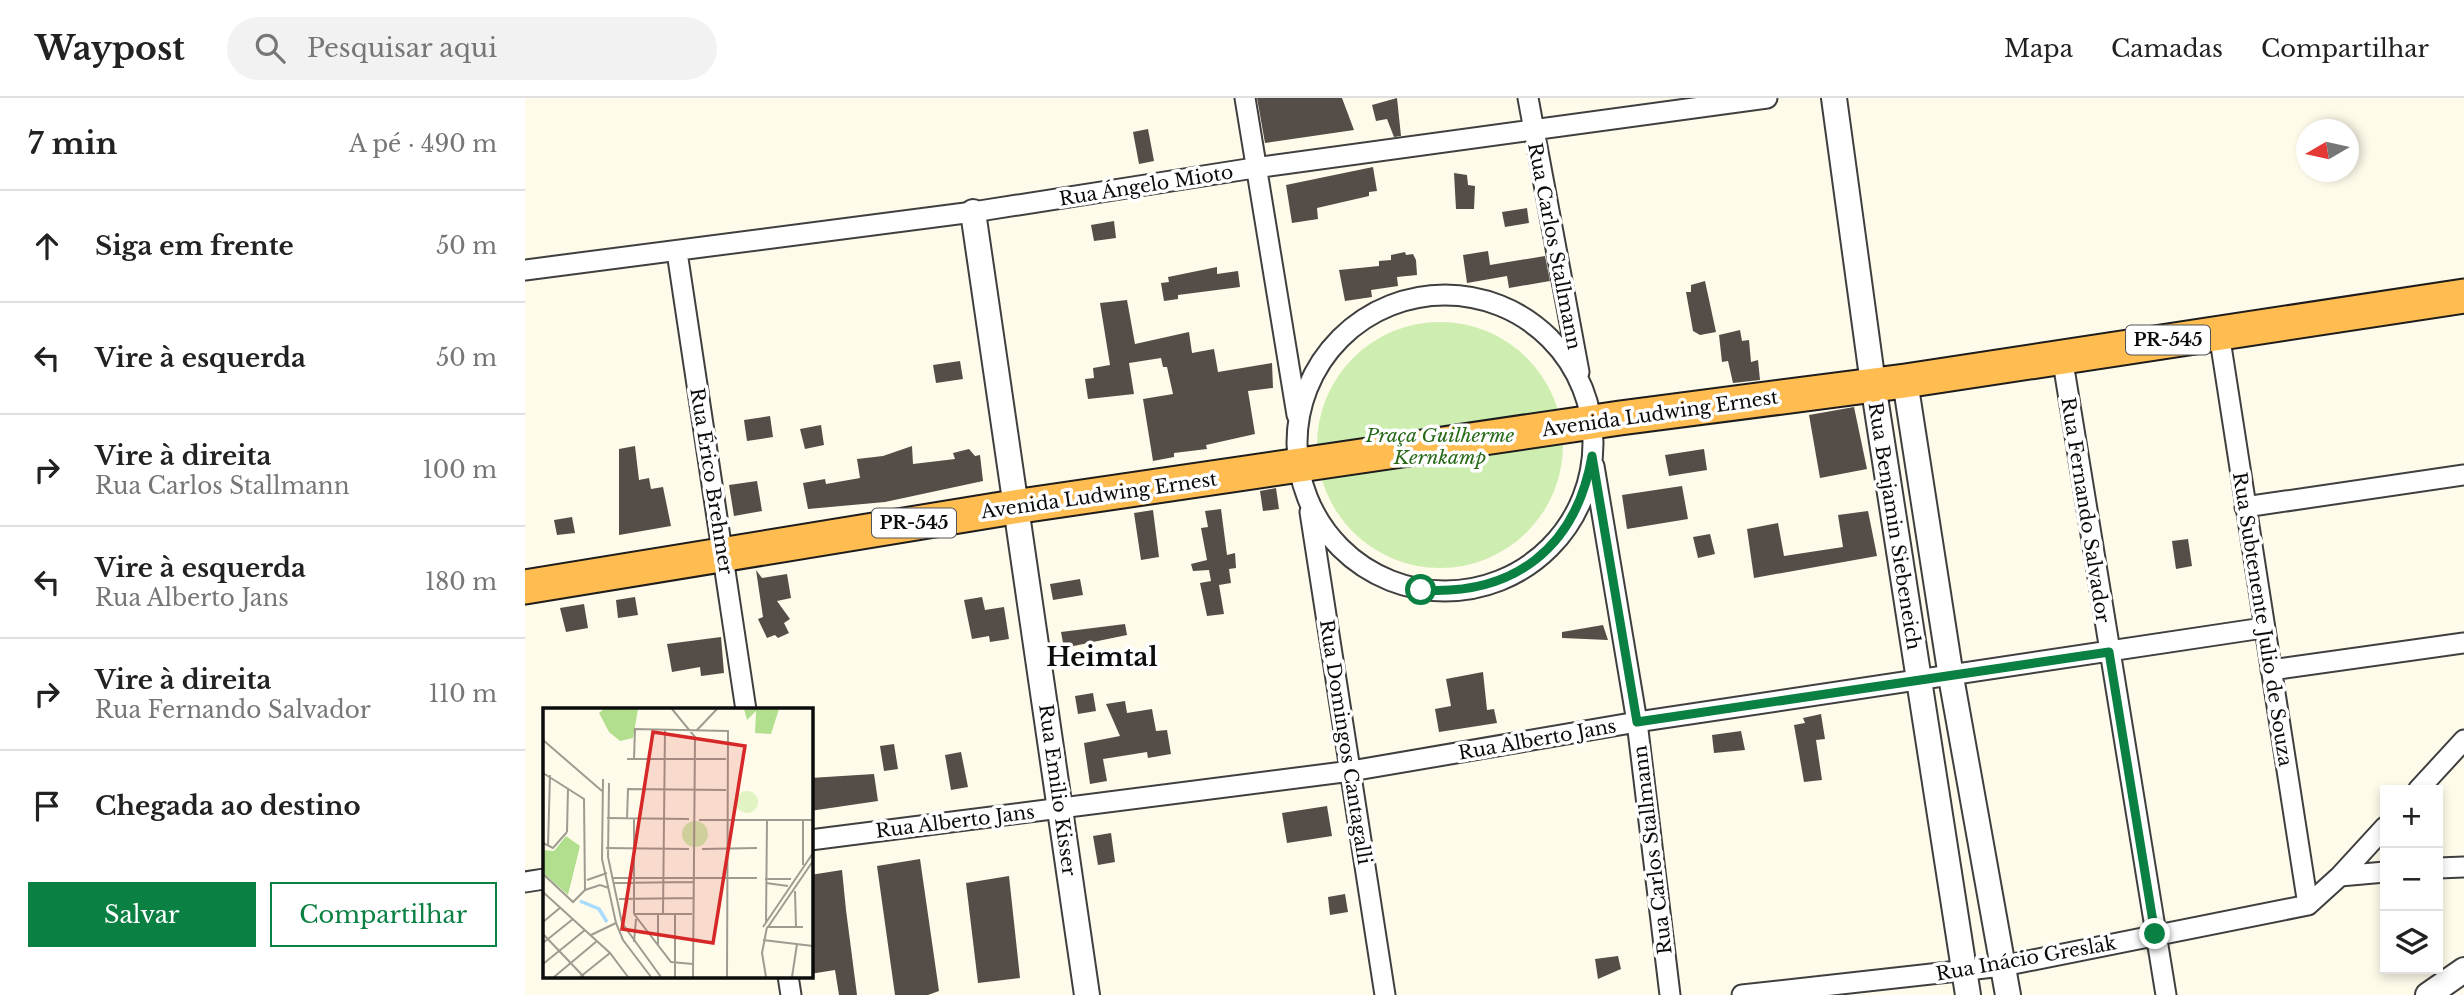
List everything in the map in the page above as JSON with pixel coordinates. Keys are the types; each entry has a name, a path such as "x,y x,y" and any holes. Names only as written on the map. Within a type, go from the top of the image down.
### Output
{"highway":[{"name":"Avenida Ludwing Ernest","path":"525,587 1014,507 1305,477 1588,408 1889,382 2464,296"}],"street":[{"path":"1245,98 1305,477 1316,517 1331,538 1358,564 1387,580 1421,590 1450,592 1479,588 1511,576 1537,559 1560,537 1577,510 1588,481 1592,456"},
{"name":"Rua Carlos Stallmann","path":"1528,98 1588,408 1592,456 1637,722 1670,995"},
{"name":"Rua Ángelo Mioto","path":"525,270 677,253 973,212 1254,168 1767,98"},
{"name":"Rua Benjamin Siebeneich","path":"1834,98 1889,382 1951,677 2008,995"},
{"name":"Rua Emilio Kisser","path":"973,212 1014,507 1062,807 1087,995"},
{"name":"Rua Érico Brehmer","path":"677,253 746,708"},
{"path":"1298,422 1310,380 1325,355 1344,334 1388,306 1434,295 1455,295 1517,314 1552,342 1573,371 1588,408"},
{"name":"Rua Subtenente Julio de Souza","path":"2219,332 2308,905"},
{"name":"Rua Fernando Salvador","path":"2062,356 2166,995"},
{"name":"Rua Benjamin Siebeneich","path":"1889,382 1920,682 1968,995"},
{"path":"2245,507 2464,475"},
{"name":"Rua Domingos Cantagalli","path":"1305,477 1385,995"},
{"name":"Rua Alberto Jans","path":"812,839 1351,771 1637,722 1920,682 2263,628"},
{"path":"2271,670 2464,643"},
{"path":"2424,785 2464,740"},
{"path":"2308,905 2340,876 2380,832"},
{"path":"2443,868 2464,867"},
{"path":"2340,876 2380,872"},
{"path":"525,882 543,879"},
{"name":"Rua Inácio Greslak","path":"1742,995 2003,965 2308,905"},
{"path":"2436,993 2464,970"}],"green space":[{"name":"Praça Guilherme Kernkamp","path":"1440,322 1487,332 1508,343 1527,358 1542,377 1553,398 1563,445 1553,492 1542,513 1527,532 1508,547 1487,558 1440,568 1393,558 1372,547 1353,532 1338,513 1327,492 1317,445 1327,398 1338,377 1353,358 1372,343 1393,332"}],"building":[{"path":"1257,98 1342,98 1354,130 1265,143"},
{"path":"1397,98 1401,136 1394,137 1387,119 1376,121 1372,105"},
{"path":"1148,129 1154,161 1139,164 1133,132"},
{"path":"1373,167 1377,191 1369,192 1369,196 1317,208 1318,219 1292,223 1286,185"},
{"path":"1454,173 1467,175 1468,185 1475,186 1474,209 1456,209"},
{"path":"1527,208 1529,223 1505,227 1502,212"},
{"path":"1114,221 1116,238 1094,241 1091,225"},
{"path":"1488,251 1490,265 1545,256 1550,281 1509,288 1507,276 1467,283 1463,255"},
{"path":"1405,252 1406,255 1413,254 1417,275 1397,277 1398,286 1371,290 1372,297 1345,301 1339,270 1379,266 1379,261 1391,260 1391,255"},
{"path":"1217,267 1217,274 1238,271 1240,287 1178,295 1178,299 1164,301 1161,283 1169,282 1168,277"},
{"path":"1705,281 1716,332 1700,335 1693,331 1686,292 1691,292 1691,285"},
{"path":"1127,300 1135,344 1189,332 1192,353 1214,349 1218,372 1272,363 1273,388 1248,391 1255,434 1206,445 1207,449 1174,453 1174,457 1153,461 1143,399 1173,394 1167,367 1163,367 1161,358 1129,363 1134,394 1088,399 1085,379 1094,378 1093,368 1110,365 1100,303"},
{"path":"1740,330 1742,341 1749,340 1751,362 1758,360 1760,380 1733,383 1728,361 1722,362 1719,335"},
{"path":"960,361 963,379 936,383 933,365"},
{"path":"1854,407 1867,469 1820,478 1809,415"},
{"path":"770,416 773,437 747,441 744,420"},
{"path":"821,425 824,445 805,449 800,429"},
{"path":"635,446 639,480 649,478 651,489 663,487 671,526 619,535 619,449"},
{"path":"912,446 913,464 955,459 953,453 969,449 975,456 980,455 983,481 885,502 808,509 803,483 825,479 826,484 860,478 857,459 883,456"},
{"path":"1704,449 1707,470 1669,476 1665,455"},
{"path":"757,481 762,511 734,516 729,485"},
{"path":"1682,486 1688,519 1627,529 1622,495"},
{"path":"1276,488 1279,509 1263,511 1260,491"},
{"path":"1221,509 1227,555 1235,553 1236,568 1229,569 1231,583 1219,585 1224,614 1207,616 1200,583 1211,581 1209,570 1193,571 1191,564 1207,560 1201,528 1208,527 1205,511"},
{"path":"1153,510 1159,557 1141,560 1134,513"},
{"path":"1868,511 1877,556 1754,578 1747,529 1778,523 1784,556 1843,547 1838,515"},
{"path":"572,517 575,533 557,535 554,520"},
{"path":"1710,534 1715,554 1698,558 1693,537"},
{"path":"2188,539 2192,566 2176,569 2172,541"},
{"path":"756,570 762,578 787,574 791,598 777,601 790,619 784,623 789,633 778,638 775,635 767,638 758,619 763,617"},
{"path":"1080,579 1083,595 1053,600 1050,584"},
{"path":"635,597 638,615 618,618 616,600"},
{"path":"982,597 985,610 1004,607 1009,639 990,642 989,636 972,639 964,600"},
{"path":"584,604 588,628 566,632 560,608"},
{"path":"1125,624 1127,635 1064,648 1061,632"},
{"path":"1603,625 1608,640 1562,638 1562,632"},
{"path":"721,637 724,673 701,676 700,667 672,672 667,644"},
{"path":"1483,672 1487,710 1494,709 1497,723 1439,732 1435,709 1451,706 1446,679"},
{"path":"1093,693 1096,711 1078,714 1075,696"},
{"path":"1125,701 1127,713 1152,709 1156,731 1167,730 1171,754 1148,758 1147,752 1103,759 1107,781 1090,784 1084,743 1120,736 1106,704"},
{"path":"1821,714 1825,739 1816,740 1822,780 1804,782 1794,725 1805,723 1803,718"},
{"path":"1741,731 1745,750 1714,753 1712,735"},
{"path":"894,744 898,769 884,771 880,746"},
{"path":"961,752 968,787 951,790 945,755"},
{"path":"874,774 878,801 812,811 812,778"},
{"path":"1327,806 1332,836 1287,843 1282,813"},
{"path":"1111,833 1115,862 1098,865 1093,836"},
{"path":"920,859 939,991 928,995 895,995 877,866"},
{"path":"842,870 857,995 839,995 835,970 812,974 812,875"},
{"path":"1009,876 1020,978 978,983 966,883"},
{"path":"1345,894 1348,912 1330,915 1328,897"},
{"path":"1618,956 1621,969 1598,979 1595,959"}],"district":[{"name":"Heimtal","path":"1102,657"}],"route":[{"path":"1421,590 1450,592 1479,588 1511,576 1537,559 1560,537 1577,510 1588,481 1592,456 1637,722 2109,652 2155,934"}]}
